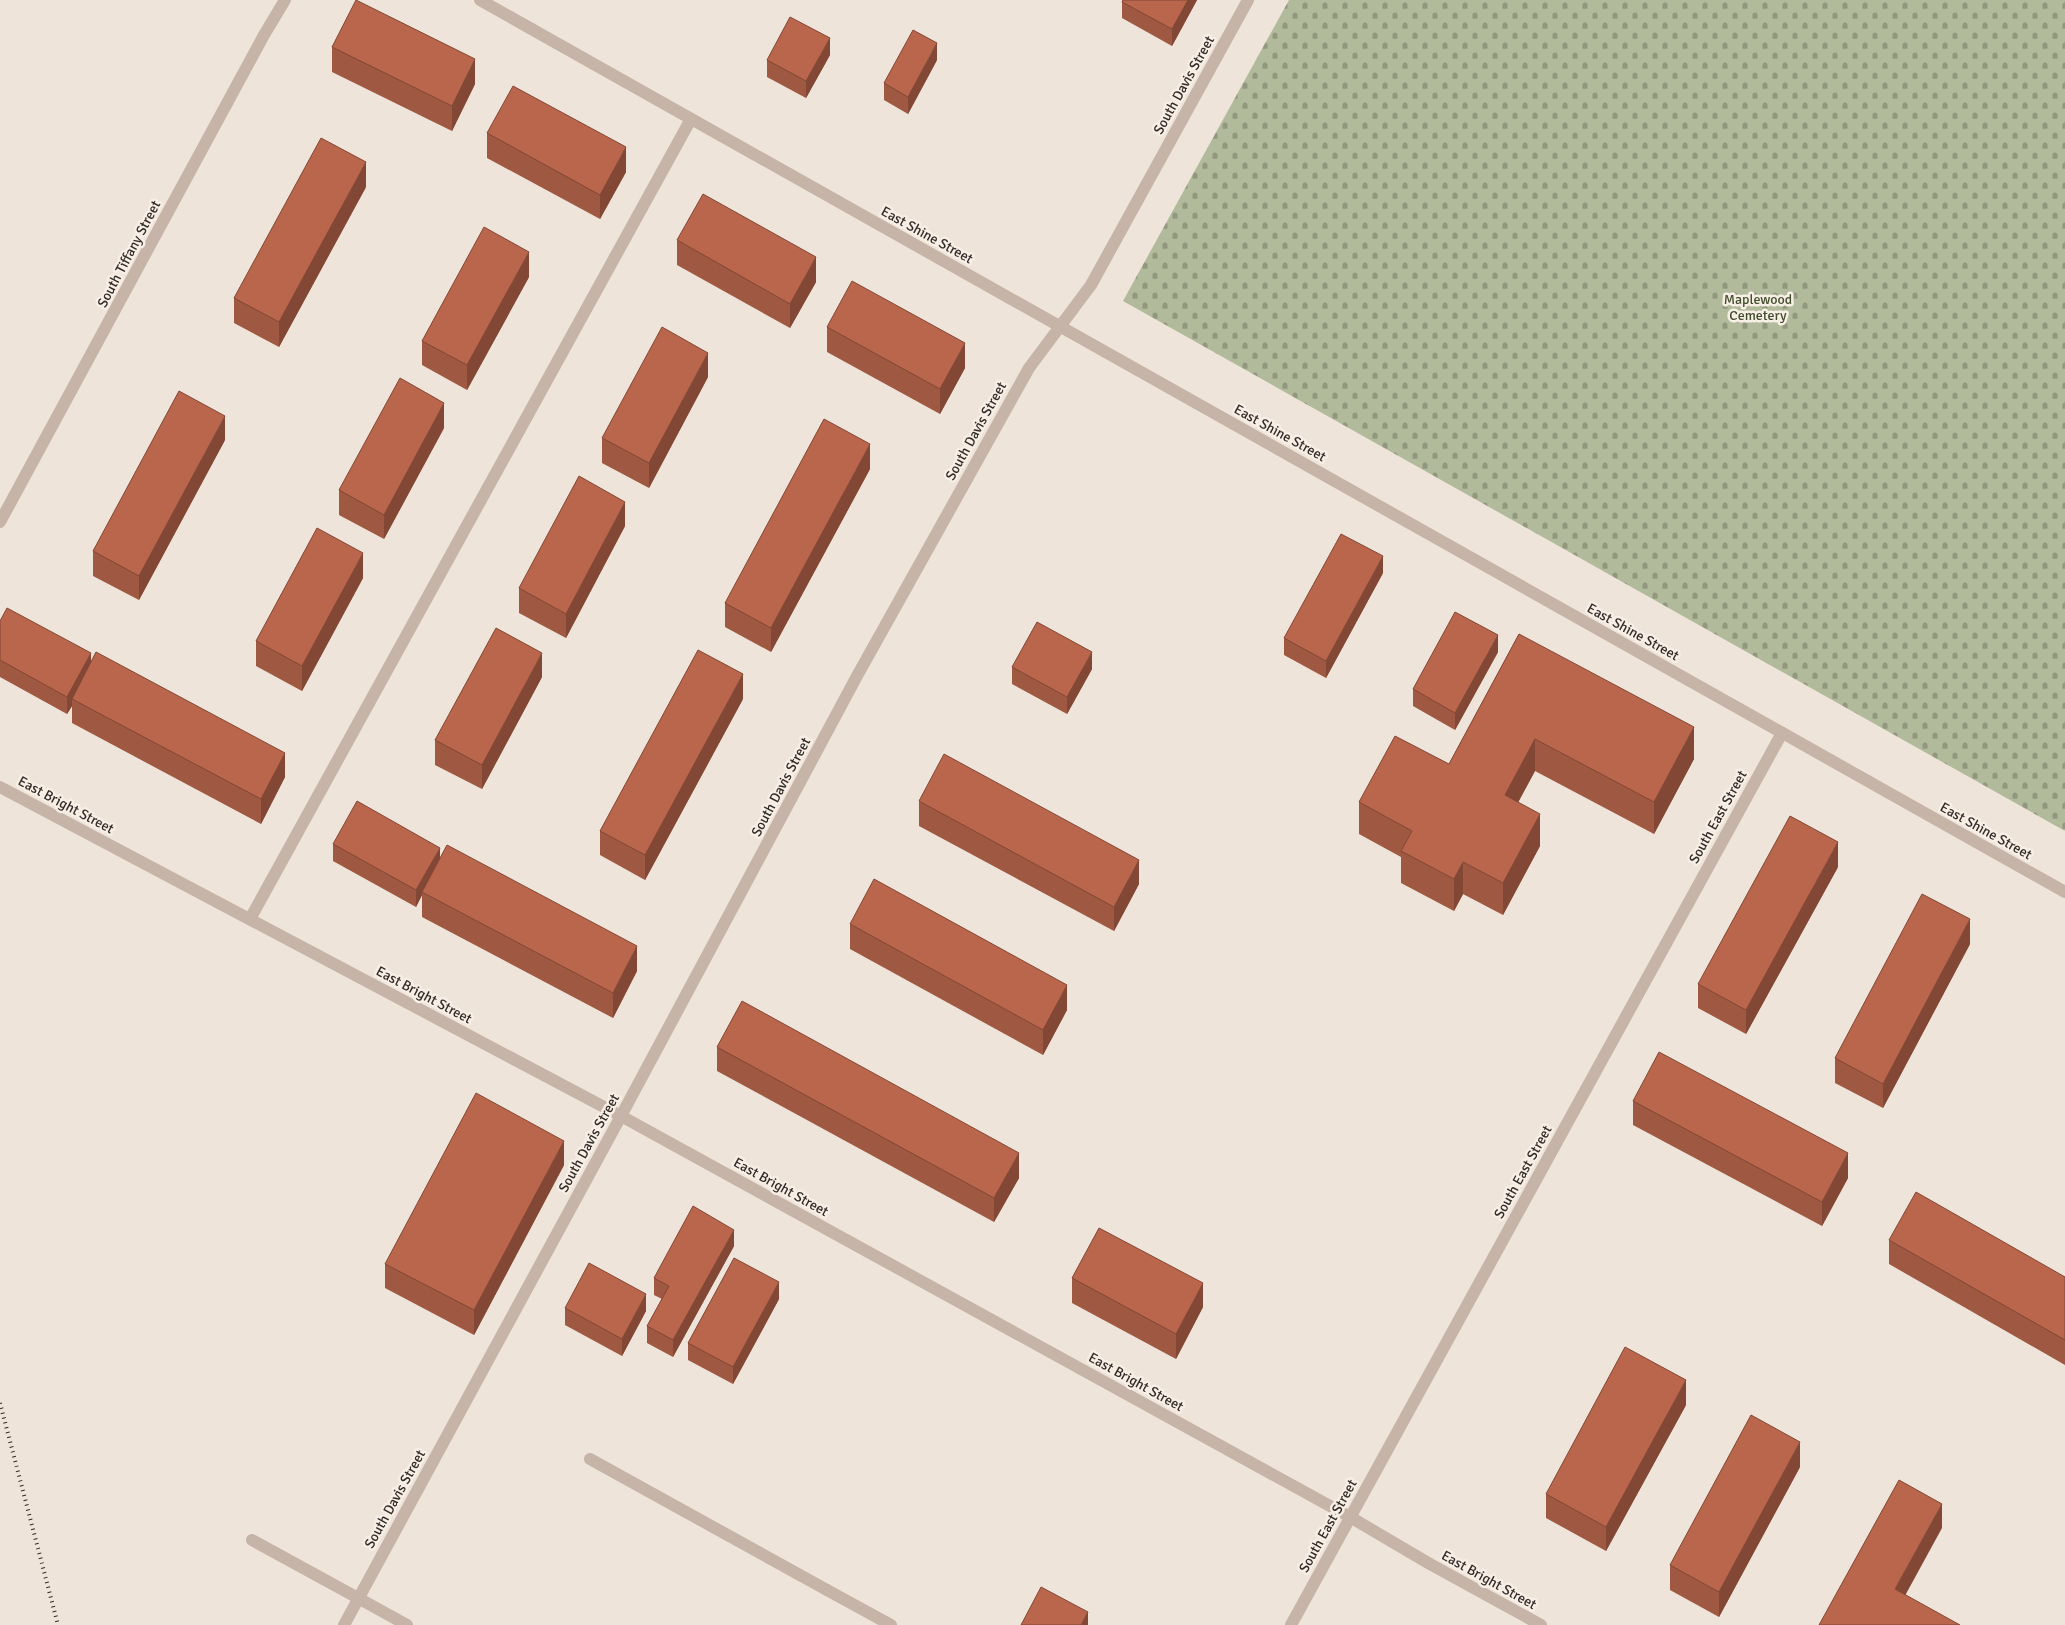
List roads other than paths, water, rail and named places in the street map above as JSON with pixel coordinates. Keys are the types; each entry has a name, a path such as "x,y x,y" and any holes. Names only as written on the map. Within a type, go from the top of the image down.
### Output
{"street":[{"name":"South Tiffany Street","path":"0,522 259,44 285,0"},
{"name":"East Shine Street","path":"480,0 2065,892"},
{"name":"South Davis Street","path":"344,1625 621,1116 876,641 1029,368 1091,285 1248,0"},
{"path":"250,919 691,119"},
{"name":"South East Street","path":"1291,1625 1782,733"},
{"name":"East Bright Street","path":"0,787 621,1116 1350,1517 1430,1564 1541,1625"},
{"path":"590,1459 891,1625"},
{"path":"252,1540 407,1625"}],"railway":[{"path":"0,1403 58,1625"}],"park label":[{"name":"Maplewood Cemetery","path":"1758,308"}]}
